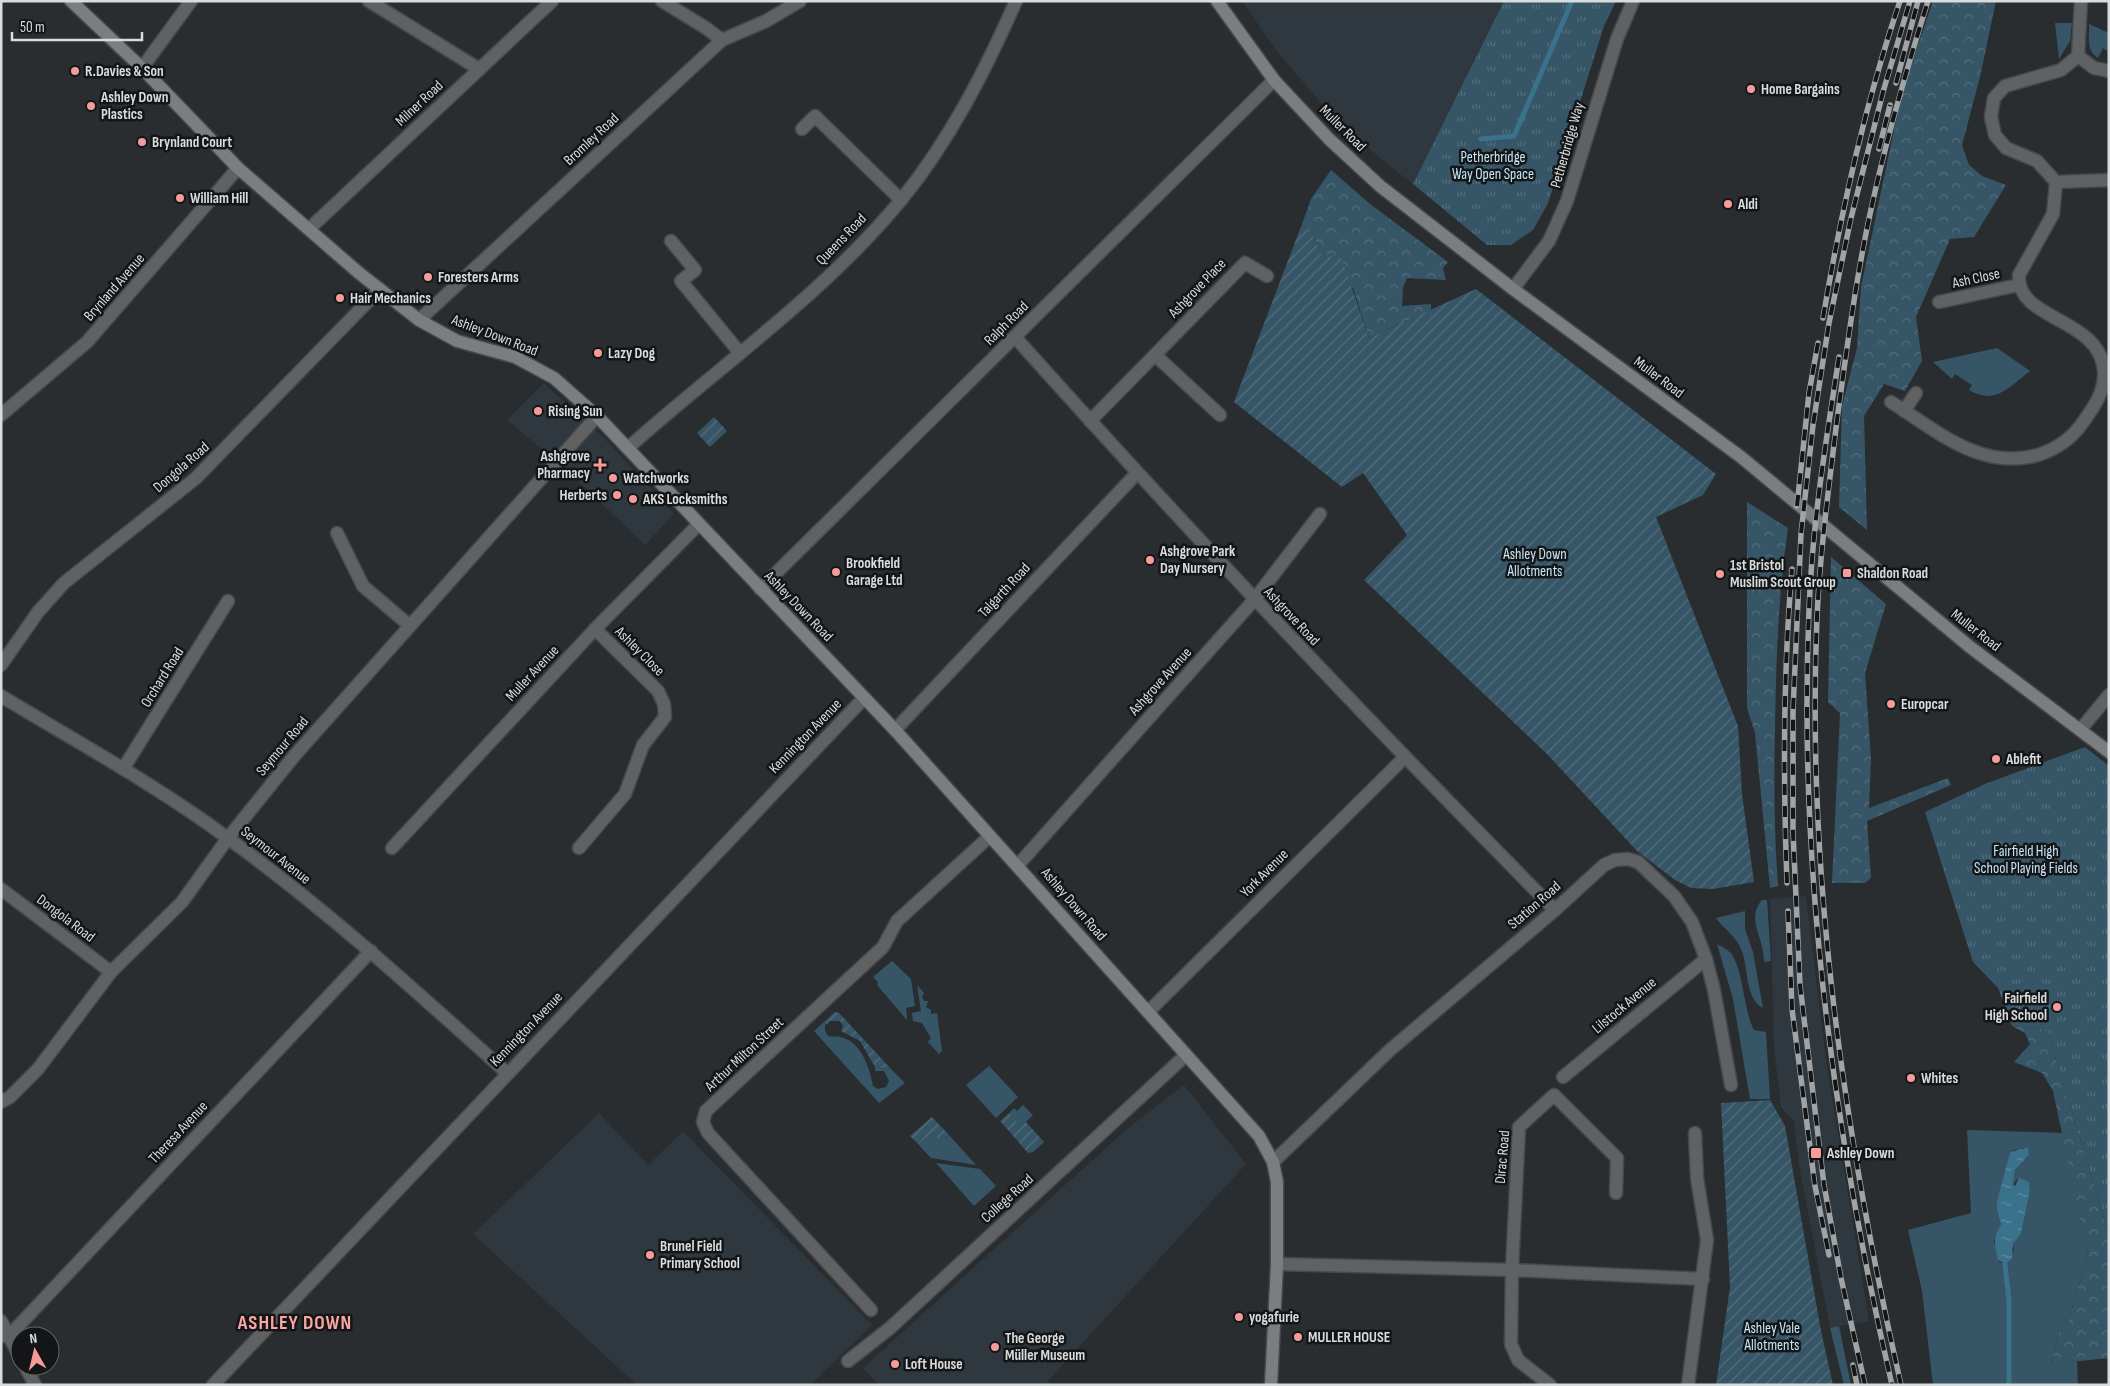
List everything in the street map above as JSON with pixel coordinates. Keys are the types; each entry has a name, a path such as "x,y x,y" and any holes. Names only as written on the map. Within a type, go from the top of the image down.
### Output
{"main road":[{"name":"Ashley Down Road","path":"70,1 142,68 238,168 419,320 457,341 523,361 554,378 597,416 895,730 1259,1136 1273,1162 1277,1182 1277,1264 1271,1385"},
{"name":"Muller Road","path":"1217,1 1274,80 1329,139 1380,186 1741,458 1970,647 2109,752"}],"street":[{"path":"142,68 191,1"},
{"path":"369,1 479,69"},
{"name":"Milner Road","path":"310,229 552,1"},
{"path":"662,1 722,40"},
{"name":"Bromley Road","path":"419,320 722,40 766,21 800,1"},
{"name":"Queens Road","path":"628,448 685,397 740,353 832,273 901,200 946,138 991,59 1016,1"},
{"name":"Petherbridge Way","path":"1513,288 1550,241 1567,201 1617,40 1633,1"},
{"path":"2081,1 2078,56 2061,70 2005,86 1994,98 1991,118 1995,135 2006,148 2036,161 2056,182 2109,180"},
{"path":"2078,56 2094,68 2109,71"},
{"name":"Ralph Road","path":"760,589 1274,80"},
{"path":"802,129 815,116 901,200"},
{"name":"Brynland Avenue","path":"1,415 87,342 238,168"},
{"path":"1891,402 1968,450 1998,459 2032,456 2048,452 2068,440 2096,404 2103,384 2102,360 2098,350 2086,336 2043,311 2024,297 2019,285 2020,275 2053,214 2056,182"},
{"path":"671,241 695,270 681,281 740,353"},
{"name":"Ashgrove Place","path":"1090,421 1245,263 1267,276"},
{"name":"Ash Close","path":"1939,302 2019,285"},
{"name":"Dongola Road","path":"1,665 38,612 64,583 196,478 380,289"},
{"name":"Ashgrove Road","path":"1015,337 1254,600 1404,758 1555,910"},
{"path":"1155,355 1220,415"},
{"path":"1904,411 1916,393"},
{"name":"Seymour Road","path":"1,1102 38,1070 111,972 182,902 228,838 294,755 597,416"},
{"name":"Talgarth Road","path":"895,730 1137,473"},
{"name":"Ashgrove Avenue","path":"1018,865 1254,600 1320,514"},
{"name":"Muller Avenue","path":"392,848 595,629 699,524"},
{"path":"337,534 364,586 410,625"},
{"name":"Orchard Road","path":"123,770 228,601"},
{"name":"Ashley Close","path":"579,848 625,794 643,745 665,717 664,704 658,691 595,629"},
{"path":"2081,730 2109,695"},
{"name":"Seymour Avenue","path":"1,696 123,770 228,838 371,951 507,1072"},
{"name":"Kennington Avenue","path":"212,1385 864,698"},
{"name":"York Avenue","path":"1148,1012 1404,758"},
{"name":"Arthur Milton Street","path":"871,1310 708,1133 703,1122 706,1111 883,947 897,921 990,836"},
{"name":"Station Road","path":"1273,1162 1390,1050 1555,910 1604,864 1615,860 1628,858 1638,862 1674,896 1695,928 1714,990 1731,1085"},
{"name":"Dongola Road","path":"1,889 111,972"},
{"name":"Theresa Avenue","path":"5,1336 371,951"},
{"name":"Lilstock Avenue","path":"1562,1077 1706,959"},
{"name":"College Road","path":"848,1361 890,1328 1186,1055"},
{"name":"Dirac Road","path":"1550,1385 1514,1354 1511,1338 1518,1127 1554,1095 1617,1158 1616,1193"},
{"path":"1688,1385 1703,1279 1707,1233 1697,1178 1695,1133"},
{"path":"1277,1264 1512,1270 1703,1279"},
{"path":"1,1321 5,1336"}],"shaded area":[{"path":"1242,1 1504,1 1413,184 1382,160 1326,109 1276,50"},
{"path":"544,383 604,438 674,514 645,545 570,473 507,420"},
{"path":"1806,896 1826,1060 1869,1321 1830,1328 1799,1165 1794,1122 1781,1107 1774,1047 1770,899"},
{"path":"1184,1085 1246,1164 1048,1381 1052,1385 879,1385 863,1368 1128,1128"},
{"name":"Brunel Field Primary School","path":"599,1113 648,1165 683,1131 872,1325 810,1385 637,1385 473,1234"}],"green space":[{"name":"Petherbridge Way Open Space","path":"1504,1 1616,1 1604,26 1548,203 1533,230 1511,245 1487,245 1413,184"},
{"path":"1933,1 1996,1 1980,77 1962,145 1969,165 1982,176 2006,185 1974,237 1950,239 1916,317 1922,361 1905,391 1884,384 1864,416 1867,530 1839,507 1842,406 1857,348 1861,287 1902,92"},
{"path":"2055,23 2072,23 2070,41 2059,59"},
{"path":"2089,24 2109,33 2107,51 2103,48 2098,58 2091,51"},
{"path":"1331,170 1370,204 1448,262 1443,268 1446,280 1407,278 1403,288 1402,306 1431,304 1431,310 1369,338 1353,288 1321,254 1313,234 1302,224 1311,199"},
{"name":"Ashley Down Allotments","path":"1302,224 1313,234 1321,254 1342,259 1369,338 1476,289 1716,474 1703,495 1656,517 1738,726 1742,794 1754,882 1713,889 1691,888 1675,880 1637,851 1547,754 1364,580 1407,535 1363,473 1342,487 1234,402"},
{"path":"1997,348 2030,371 2009,388 1995,395 1987,396 1969,390 1972,385 1955,374 1952,379 1933,362"},
{"path":"714,417 727,431 710,447 697,433"},
{"path":"1747,502 1788,528 1780,603 1776,679 1775,808 1778,886 1770,888 1755,733 1747,708"},
{"path":"1831,557 1886,604 1865,673 1871,758 1869,808 1948,778 1951,785 1867,821 1871,878 1865,883 1832,883 1840,713 1828,702"},
{"name":"Fairfield High School Playing Fields","path":"2085,747 2109,766 2109,1235 2047,1029 2012,1026 1998,988 1973,962 1925,812 1985,784"},
{"path":"1762,900 1767,900 1771,961 1764,962 1764,954 1755,922 1757,907"},
{"path":"1745,911 1745,929 1753,952 1763,1008 1757,1003 1750,989 1739,944 1716,918"},
{"path":"1717,944 1732,955 1736,964 1740,974 1747,1011 1754,1030 1766,1032 1770,1099 1750,1099 1733,999"},
{"path":"892,961 911,979 915,1006 906,1008 907,1020 877,985 878,982 873,977"},
{"path":"917,985 924,993 922,997 924,1001 928,1001 926,1007 931,1010 931,1014 937,1013 942,1051 939,1054 928,1042 931,1038 922,1023 913,1021 912,1013 921,1011"},
{"path":"835,1012 839,1013 892,1070 875,1067 860,1041 841,1031 843,1026 840,1021 830,1021 826,1025 825,1021"},
{"path":"825,1021 825,1031 828,1036 847,1040 859,1050 870,1071 873,1086 878,1089 886,1087 889,1081 884,1071 875,1071 875,1067 892,1070 905,1083 879,1103 814,1031"},
{"path":"2012,1026 2047,1029 2109,1235 2109,1358 2051,1364 2058,1334 2068,1321 2088,1256 2053,1091 2042,1073 2014,1062 2030,1044 2025,1033"},
{"path":"989,1066 1018,1097 996,1118 966,1085"},
{"name":"Ashley Vale Allotments","path":"1770,1100 1785,1126 1821,1331 1833,1385 1716,1385 1730,1287 1721,1103"},
{"path":"1023,1105 1033,1115 1021,1127 1009,1113 1014,1108 1017,1111"},
{"path":"1009,1113 1021,1126 1026,1122 1044,1142 1033,1152 1028,1153 1000,1121"},
{"path":"932,1117 949,1135 940,1142 933,1133 918,1144 910,1136"},
{"path":"1967,1130 2063,1133 2088,1256 2068,1321 2058,1334 2051,1363 2077,1361 2078,1385 1933,1385 1922,1291 1908,1230 1971,1213","holes":["2024,1148 2029,1155 2015,1170 2013,1186 2017,1179 2030,1186 2030,1191 2021,1234 2013,1244 2014,1251 2005,1264 1999,1262 1994,1241 2001,1225 1997,1201 2014,1150"]},
{"path":"933,1133 940,1142 949,1135 976,1165 931,1158 918,1144"},
{"path":"936,1163 980,1169 996,1186 974,1206"},
{"path":"1839,1326 1851,1385 1844,1385 1830,1328"}],"water":[{"path":"2028,1148 2029,1155 2015,1170 2013,1185 2015,1186 2019,1178 2029,1182 2030,1191 2021,1234 2013,1244 2012,1259 2005,1264 1998,1260 1995,1246 1996,1234 2001,1225 1997,1201 2010,1153"}],"waterway":[{"path":"1481,139 1514,136 1572,1"},
{"path":"2005,1264 2009,1301 2009,1385"}],"railway":[{"path":"1823,318 1855,158 1887,40 1900,1"},
{"path":"1865,1385 1841,1278 1824,1185 1800,985 1793,832 1793,711 1801,534 1813,425 1829,323 1851,218 1883,92 1910,1"},
{"path":"1896,83 1918,1"},
{"path":"1901,1385 1862,1195 1846,1099 1824,907 1817,810 1815,713 1818,592 1837,420 1852,312 1866,232 1878,179 1912,51 1928,1"},
{"path":"1879,149 1890,105"},
{"path":"1797,506 1809,393 1818,343"},
{"path":"1839,357 1820,483 1813,546 1809,610 1807,707 1809,804 1815,902 1837,1098 1871,1290 1892,1385"},
{"path":"1787,883 1785,726 1787,647 1792,569"},
{"path":"1788,911 1792,1009 1815,1186 1829,1255"},
{"path":"1853,1365 1857,1385"}],"place":[{"name":"R.Davies & Son","path":"75,71"},
{"name":"Home Bargains","path":"1751,89"},
{"name":"Ashley Down Plastics","path":"91,106"},
{"name":"Brynland Court","path":"142,142"},
{"name":"William Hill","path":"180,198"},
{"name":"Aldi","path":"1728,204"},
{"name":"Foresters Arms","path":"428,277"},
{"name":"Hair Mechanics","path":"340,298"},
{"name":"Lazy Dog","path":"598,353"},
{"name":"Rising Sun","path":"538,411"},
{"name":"Ashgrove Pharmacy","path":"600,465"},
{"name":"Watchworks","path":"613,478"},
{"name":"Herberts","path":"617,495"},
{"name":"AKS Locksmiths","path":"633,499"},
{"name":"Ashgrove Park Day Nursery","path":"1150,560"},
{"name":"Brookfield Garage Ltd","path":"836,572"},
{"name":"Shaldon Road","path":"1847,573"},
{"name":"1st Bristol Muslim Scout Group","path":"1720,574"},
{"name":"Europcar","path":"1891,704"},
{"name":"Ablefit","path":"1996,759"},
{"name":"Fairfield High School","path":"2057,1007"},
{"name":"Whites","path":"1911,1078"},
{"name":"Ashley Down","path":"1816,1153"},
{"name":"Brunel Field Primary School","path":"650,1255"},
{"name":"yogafurie","path":"1239,1317"},
{"name":"MULLER HOUSE","path":"1298,1337"},
{"name":"The George Müller Museum","path":"995,1347"},
{"name":"Loft House","path":"895,1364"}],"district":[{"name":"ASHLEY DOWN","path":"295,1322"}]}
